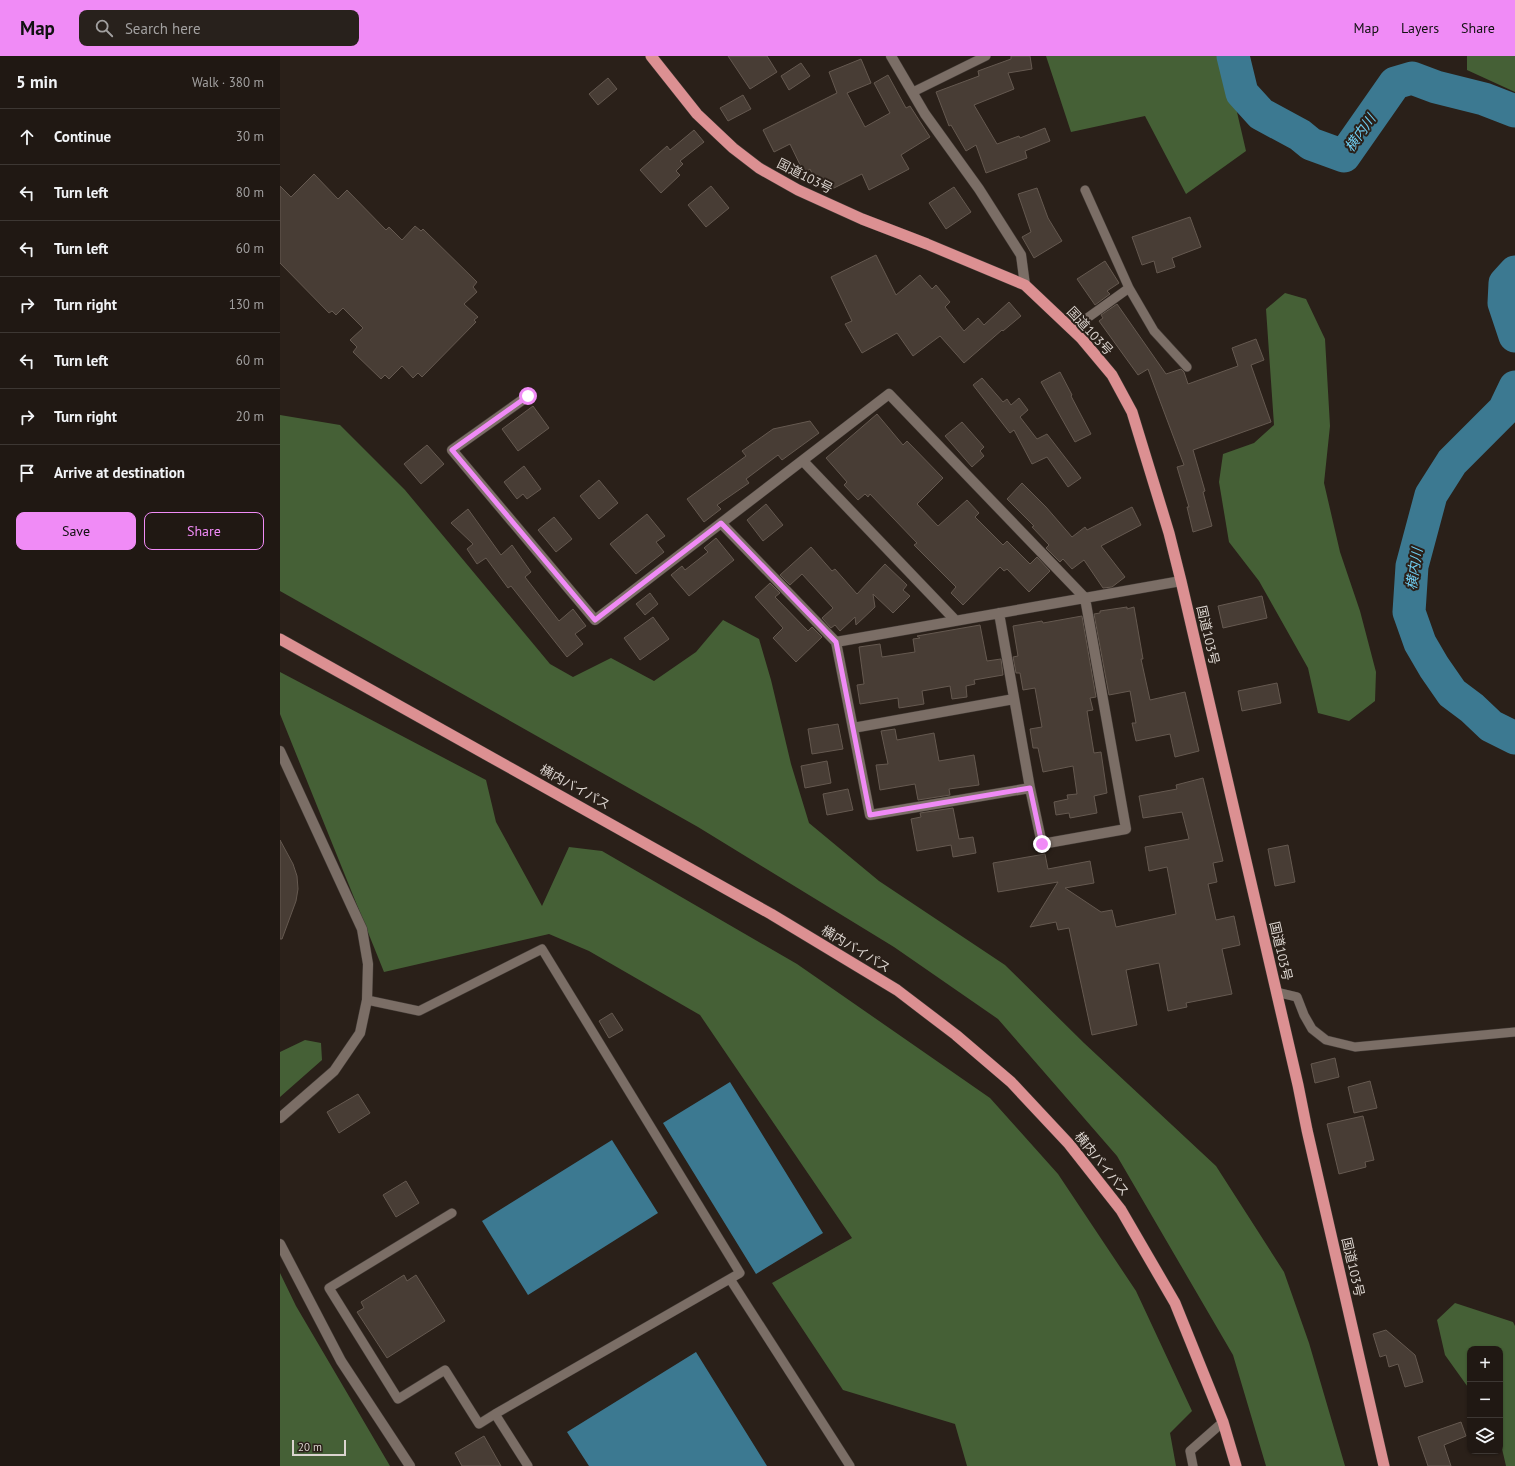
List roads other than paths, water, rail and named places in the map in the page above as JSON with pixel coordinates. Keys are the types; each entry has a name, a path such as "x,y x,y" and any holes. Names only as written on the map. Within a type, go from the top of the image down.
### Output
{"highway":[{"name":"国道103号","path":"651,56 697,114 733,148 759,168 798,190 862,219 927,244 1024,285 1081,338 1112,375 1132,412 1169,533 1181,581 1298,1085 1384,1466"},
{"name":"横内バイパス","path":"280,639 771,914 897,990 956,1035 1010,1082 1069,1144 1121,1210 1175,1304 1223,1422 1236,1466"}],"street":[{"path":"892,56 925,114 979,189 1021,255 1024,285"},
{"path":"528,396 452,450 595,620 889,394 1085,598 1126,829 1042,844 1030,788 999,613"},
{"path":"803,461 956,621"},
{"path":"721,523 836,642 870,815 1030,788"},
{"path":"836,642 1181,581"},
{"path":"853,728 1014,699"},
{"path":"280,751 362,929 368,964 367,1000 360,1033 334,1071 280,1118"},
{"path":"280,1244 341,1361 410,1466"}],"lane":[{"path":"913,92 986,56"},
{"path":"1085,190 1130,288 1154,331 1187,367"},
{"path":"1072,329 1130,288"},
{"path":"367,1000 419,1011 542,949 740,1273 478,1424 445,1370 398,1399 329,1288 452,1213"},
{"path":"1276,992 1297,997 1304,1015 1312,1029 1326,1040 1355,1047 1515,1032"},
{"path":"730,1279 850,1466"},
{"path":"495,1414 528,1466"},
{"path":"1193,1466 1190,1451 1223,1422"}],"water":[{"path":"730,1082 823,1233 756,1274 663,1123"},
{"path":"612,1140 658,1213 528,1295 482,1221"},
{"path":"696,1352 767,1466 589,1466 567,1432"}],"waterway":[{"name":"横内川","path":"1233,56 1242,93 1261,114 1300,135 1311,144 1344,156 1395,83 1412,78 1436,87 1484,99 1515,111"},
{"name":"横内川","path":"1515,272 1505,283 1504,303 1515,336"},
{"name":"横内川","path":"1515,387 1504,410 1452,462 1431,495 1412,566 1409,612 1420,643 1452,693 1472,708 1491,726 1515,738"}]}
